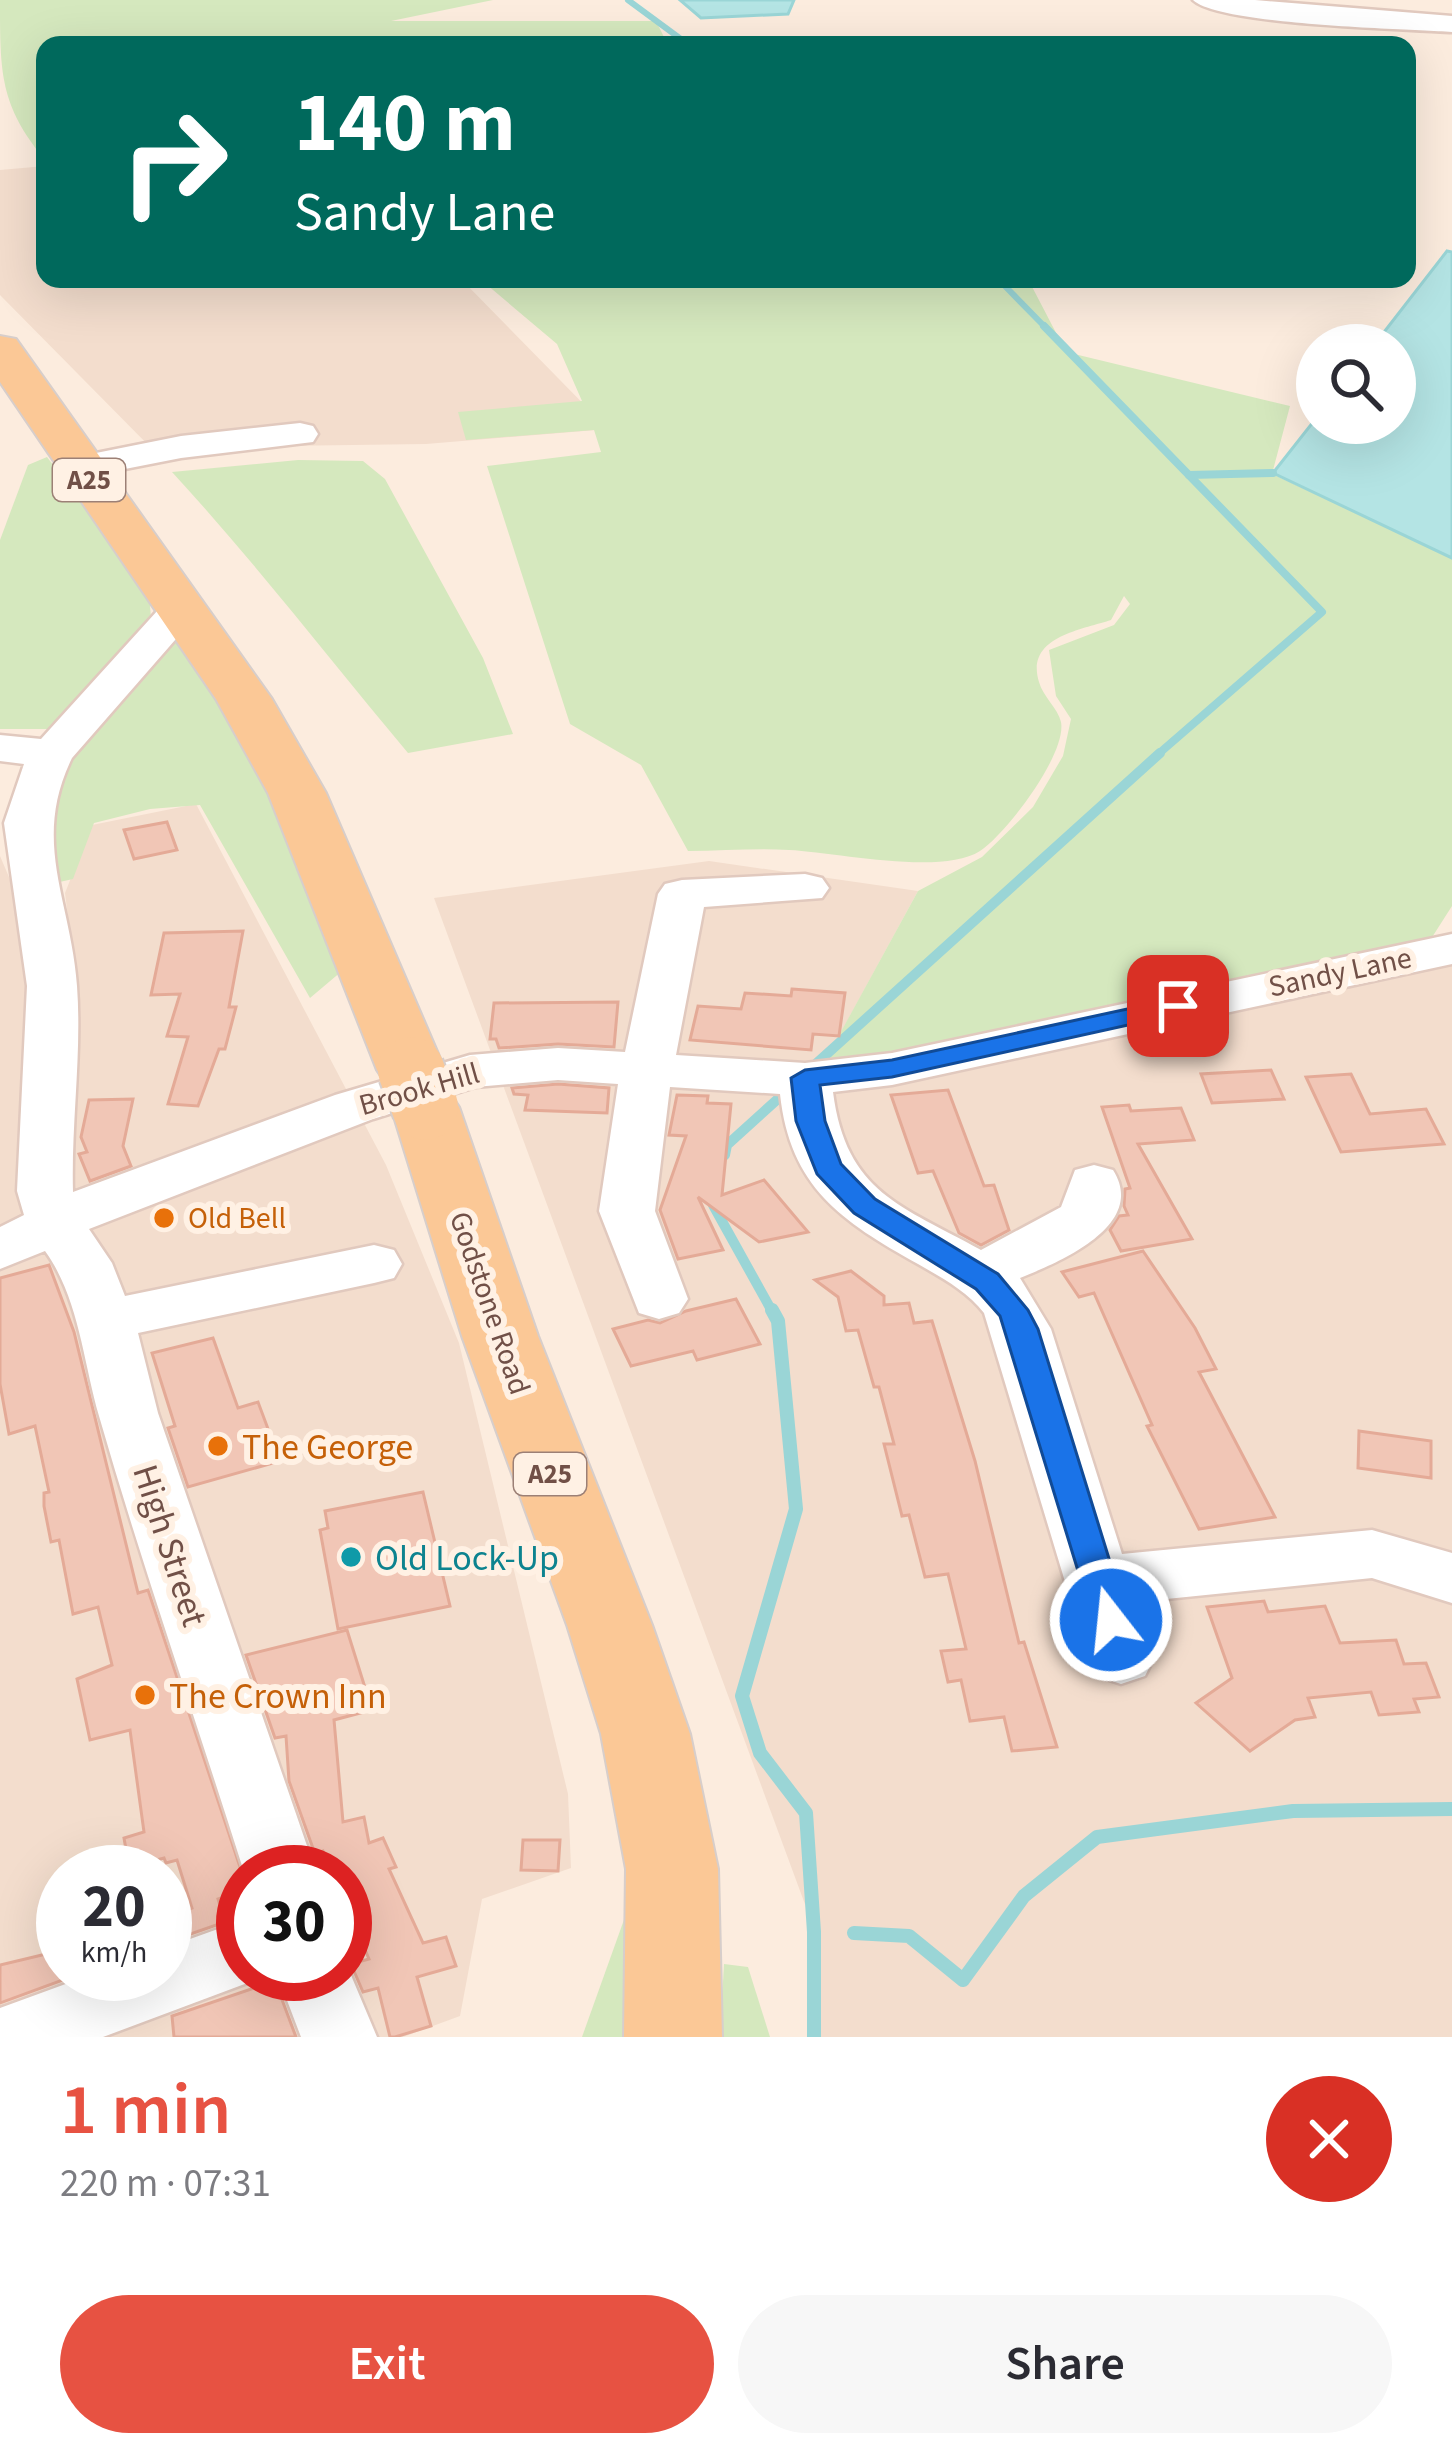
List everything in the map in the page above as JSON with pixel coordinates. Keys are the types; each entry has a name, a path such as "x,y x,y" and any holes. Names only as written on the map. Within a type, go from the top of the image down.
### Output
{"main road":[{"name":"Godstone Road","path":"0,349 244,699 297,793 418,1088 500,1340 622,1667 652,1766 668,1844 678,1952 673,2037"}],"street":[{"path":"1206,0 1293,14 1452,24"},
{"path":"1387,0 1413,0"},
{"path":"79,467 181,447 300,434"},
{"path":"55,1224 45,1191 52,986 13,816 52,753 182,608"},
{"path":"0,748 52,753"},
{"path":"654,1300 627,1211 646,1070 662,1014 682,894 805,888"},
{"name":"Sandy Lane","path":"789,1078 913,1064 1452,949"},
{"name":"Brook Hill","path":"0,1250 98,1203 440,1077 529,1064 789,1078"},
{"path":"789,1078 827,1167 864,1206 1002,1294 1022,1329 1121,1658"},
{"path":"975,1274 1016,1259 1072,1229 1094,1208 1094,1184"},
{"name":"High Street","path":"55,1224 84,1263 105,1320 128,1413 271,1845"},
{"path":"105,1320 374,1264"},
{"path":"1100,1581 1372,1555 1452,1579"},
{"path":"12,2037 216,1962"},
{"path":"325,2001 339,2037"}],"shaded area":[{"path":"36,167 36,288 470,288 608,429 426,444 279,446 160,457 0,295 0,170"},
{"path":"196,804 386,1165 459,1343 568,1794 571,1868 482,1899 460,2016 403,2037 363,2037 353,2001 372,2001 372,1845 291,1845 63,1197 75,973 65,893 92,825"},
{"path":"0,856 20,903 32,1056 21,1220 64,1264 250,1845 216,1845 216,2001 299,2001 310,2037 0,2037"},
{"path":"709,861 918,891 821,1069 1452,949 1452,2037 815,2037 820,1945 434,898"}],"green space":[{"path":"0,0 493,0 391,21 656,21 664,36 36,36 36,148 11,105 1,48"},
{"path":"491,288 1033,288 1066,352 1290,406 1272,474 1452,557 1452,906 1429,942 820,1070 918,891 982,857 1033,807 1063,756 1071,719 1056,696 1049,650 1114,625 1130,604 1124,596 1111,620 1058,638 1040,655 1039,682 1061,722 1055,753 1032,792 980,851 940,862 915,862 789,850 688,851 641,765 570,724 487,466 601,452 594,430 466,440 458,412 582,401 557,344"},
{"path":"47,457 149,592 151,619 55,729 0,729 0,540 28,465"},
{"path":"298,460 363,461 385,479 483,658 513,734 408,753 172,472"},
{"path":"182,641 290,829 355,960 310,998 200,805 150,809 94,823 73,879 55,883 48,816 68,760 119,697 175,642"},
{"path":"630,1903 650,2037 582,2037"},
{"path":"724,1964 748,1967 770,2037 720,2037"}],"water":[{"path":"680,0 794,0 788,14 701,18"},
{"path":"1447,251 1452,252 1452,558 1273,473 1296,444 1416,444 1416,324 1390,324"}],"building":[{"path":"167,822 177,850 134,859 124,830"},
{"path":"243,931 229,1007 236,1007 225,1049 219,1049 198,1106 168,1104 188,1037 167,1036 180,994 151,995 164,933"},
{"path":"792,989 845,993 839,1036 813,1034 811,1050 690,1040 698,1006 741,1009 745,993 791,996"},
{"path":"618,1002 614,1047 499,1048 496,1039 490,1039 494,1003"},
{"path":"1271,1070 1284,1099 1212,1103 1201,1074"},
{"path":"1351,1074 1370,1114 1426,1109 1444,1144 1341,1152 1306,1077"},
{"path":"558,1084 609,1088 607,1113 525,1110 528,1095 514,1094 512,1088"},
{"path":"948,1090 984,1186 994,1185 1009,1230 981,1245 959,1233 933,1171 918,1173 891,1095"},
{"path":"677,1095 708,1096 707,1103 731,1104 722,1195 764,1180 808,1232 759,1242 698,1197 723,1250 678,1259 660,1210 686,1136 669,1135"},
{"path":"133,1099 123,1146 131,1166 90,1181 79,1154 87,1152 81,1137 89,1100"},
{"path":"1129,1105 1131,1111 1181,1108 1194,1140 1138,1144 1192,1239 1121,1251 1110,1230 1119,1216 1128,1215 1125,1189 1130,1188 1102,1107"},
{"path":"1143,1251 1195,1328 1216,1369 1199,1372 1275,1517 1199,1529 1147,1426 1152,1425 1094,1293 1079,1297 1062,1272"},
{"path":"49,1265 74,1332 138,1593 148,1590 233,1845 216,1845 216,1925 192,1934 192,1845 125,1845 124,1838 144,1832 130,1730 90,1740 77,1679 112,1665 98,1607 73,1614 59,1540 51,1542 44,1506 44,1493 49,1492 35,1426 9,1434 0,1384 0,1278"},
{"path":"851,1271 884,1296 884,1305 909,1303 914,1323 932,1321 975,1461 1019,1643 1024,1642 1057,1747 1012,1751 1004,1717 970,1721 961,1680 948,1682 941,1651 966,1649 948,1574 925,1577 909,1515 902,1516 884,1444 894,1444 858,1330 846,1331 838,1297 815,1280"},
{"path":"736,1299 760,1344 697,1360 693,1351 631,1366 613,1329 648,1320 660,1323 686,1311"},
{"path":"213,1338 238,1408 258,1402 280,1461 188,1487 168,1428 175,1426 152,1353"},
{"path":"1359,1431 1431,1441 1431,1478 1358,1468"},
{"name":"Old Lock-Up","path":"423,1492 450,1606 338,1629 320,1530 328,1528 325,1511"},
{"path":"1264,1601 1268,1612 1325,1606 1340,1643 1396,1640 1404,1664 1426,1663 1439,1697 1414,1699 1419,1712 1379,1715 1371,1692 1308,1698 1315,1717 1295,1720 1250,1751 1196,1703 1232,1678 1207,1607"},
{"path":"347,1630 372,1710 334,1720 343,1822 364,1817 369,1843 383,1838 396,1867 389,1869 423,1943 446,1937 456,1966 417,1977 431,2026 390,2037 378,1988 372,1990 372,1845 312,1845 289,1781 286,1736 275,1738 246,1655"},
{"path":"523,1840 560,1840 558,1871 521,1870"},
{"path":"36,1956 36,1990 0,2003 0,1965"},
{"path":"216,2001 282,2001 296,2037 174,2037 172,2016"}],"waterway":[{"path":"628,0 677,36"},
{"path":"1007,288 1047,329"},
{"path":"1044,326 1322,612 1156,756"},
{"path":"1189,475 1273,473"},
{"path":"808,1071 1160,753"},
{"path":"725,1155 727,1145 790,1088"},
{"path":"715,1197 713,1205 773,1313"},
{"path":"772,1310 778,1321 796,1509 742,1696 760,1753 806,1813 814,1932 814,2037"},
{"path":"854,1933 909,1936 963,1980 1024,1896 1097,1837 1293,1811 1452,1809"}],"place":[{"name":"Old Bell","path":"164,1218"},
{"name":"The George","path":"218,1446"},
{"name":"Old Lock-Up","path":"351,1557"},
{"name":"The Crown Inn","path":"145,1695"}],"route":[{"path":"1111,1620 1022,1329 1012,1310 987,1281 864,1206 827,1167 811,1121 805,1078 892,1069 1178,1006"}]}
